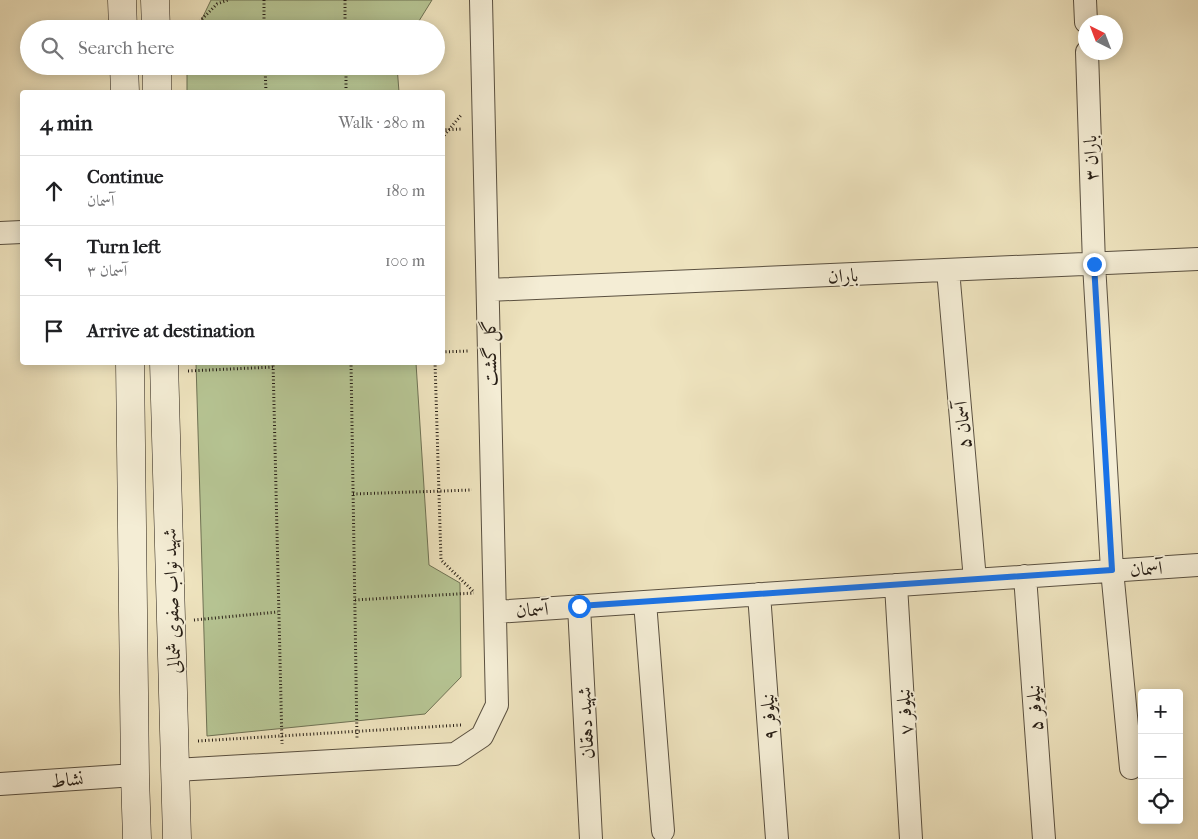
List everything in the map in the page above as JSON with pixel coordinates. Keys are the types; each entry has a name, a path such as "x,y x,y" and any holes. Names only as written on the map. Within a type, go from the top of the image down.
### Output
{"street":[{"path":"122,0 123,20"},
{"path":"155,0 156,20"},
{"name":"گل گشت","path":"357,760 455,754 482,736 497,705 481,0"},
{"path":"1085,0 1086,15"},
{"name":"باران ۳","path":"1087,60 1094,264 1112,570 1131,768"},
{"path":"124,75 124,90"},
{"path":"157,75 157,90"},
{"path":"0,233 20,232"},
{"name":"باران","path":"488,290 1198,259"},
{"name":"آسمان ۵","path":"948,270 975,580"},
{"name":"شهید نواب صفوی شمالی","path":"130,365 137,839"},
{"name":"شهید نواب صفوی شمالی","path":"164,367 177,839"},
{"name":"آسمان","path":"495,612 1198,565"},
{"name":"نیلوفر ۵","path":"1025,576 1044,839"},
{"name":"نیلوفر ۷","path":"896,585 911,839"},
{"name":"نیلوفر ۹","path":"759,594 777,839"},
{"path":"645,602 663,831"},
{"name":"شهید دهقان","path":"579,606 591,839"},
{"path":"135,775 175,770 357,760"},
{"name":"نشاط","path":"0,784 135,775"}],"path":[{"path":"201,20 217,4 228,0"},
{"path":"264,0 264,20"},
{"path":"345,0 346,20"},
{"path":"265,75 266,90"},
{"path":"346,75 346,90"},
{"path":"445,134 462,114 462,105"},
{"path":"272,365 282,764"},
{"path":"351,365 357,760"},
{"path":"435,365 441,560 475,593 475,602"},
{"path":"164,367 273,368"},
{"path":"353,494 492,489"},
{"path":"355,600 475,593"},
{"path":"171,622 278,612"},
{"path":"174,742 464,724"}],"green space":[{"path":"211,0 432,0 420,20 201,20"},
{"path":"187,75 398,75 399,90 187,90"},
{"path":"196,365 416,365 429,565 460,583 461,677 425,714 207,736"}],"route":[{"path":"579,606 1112,570 1094,264"}]}
